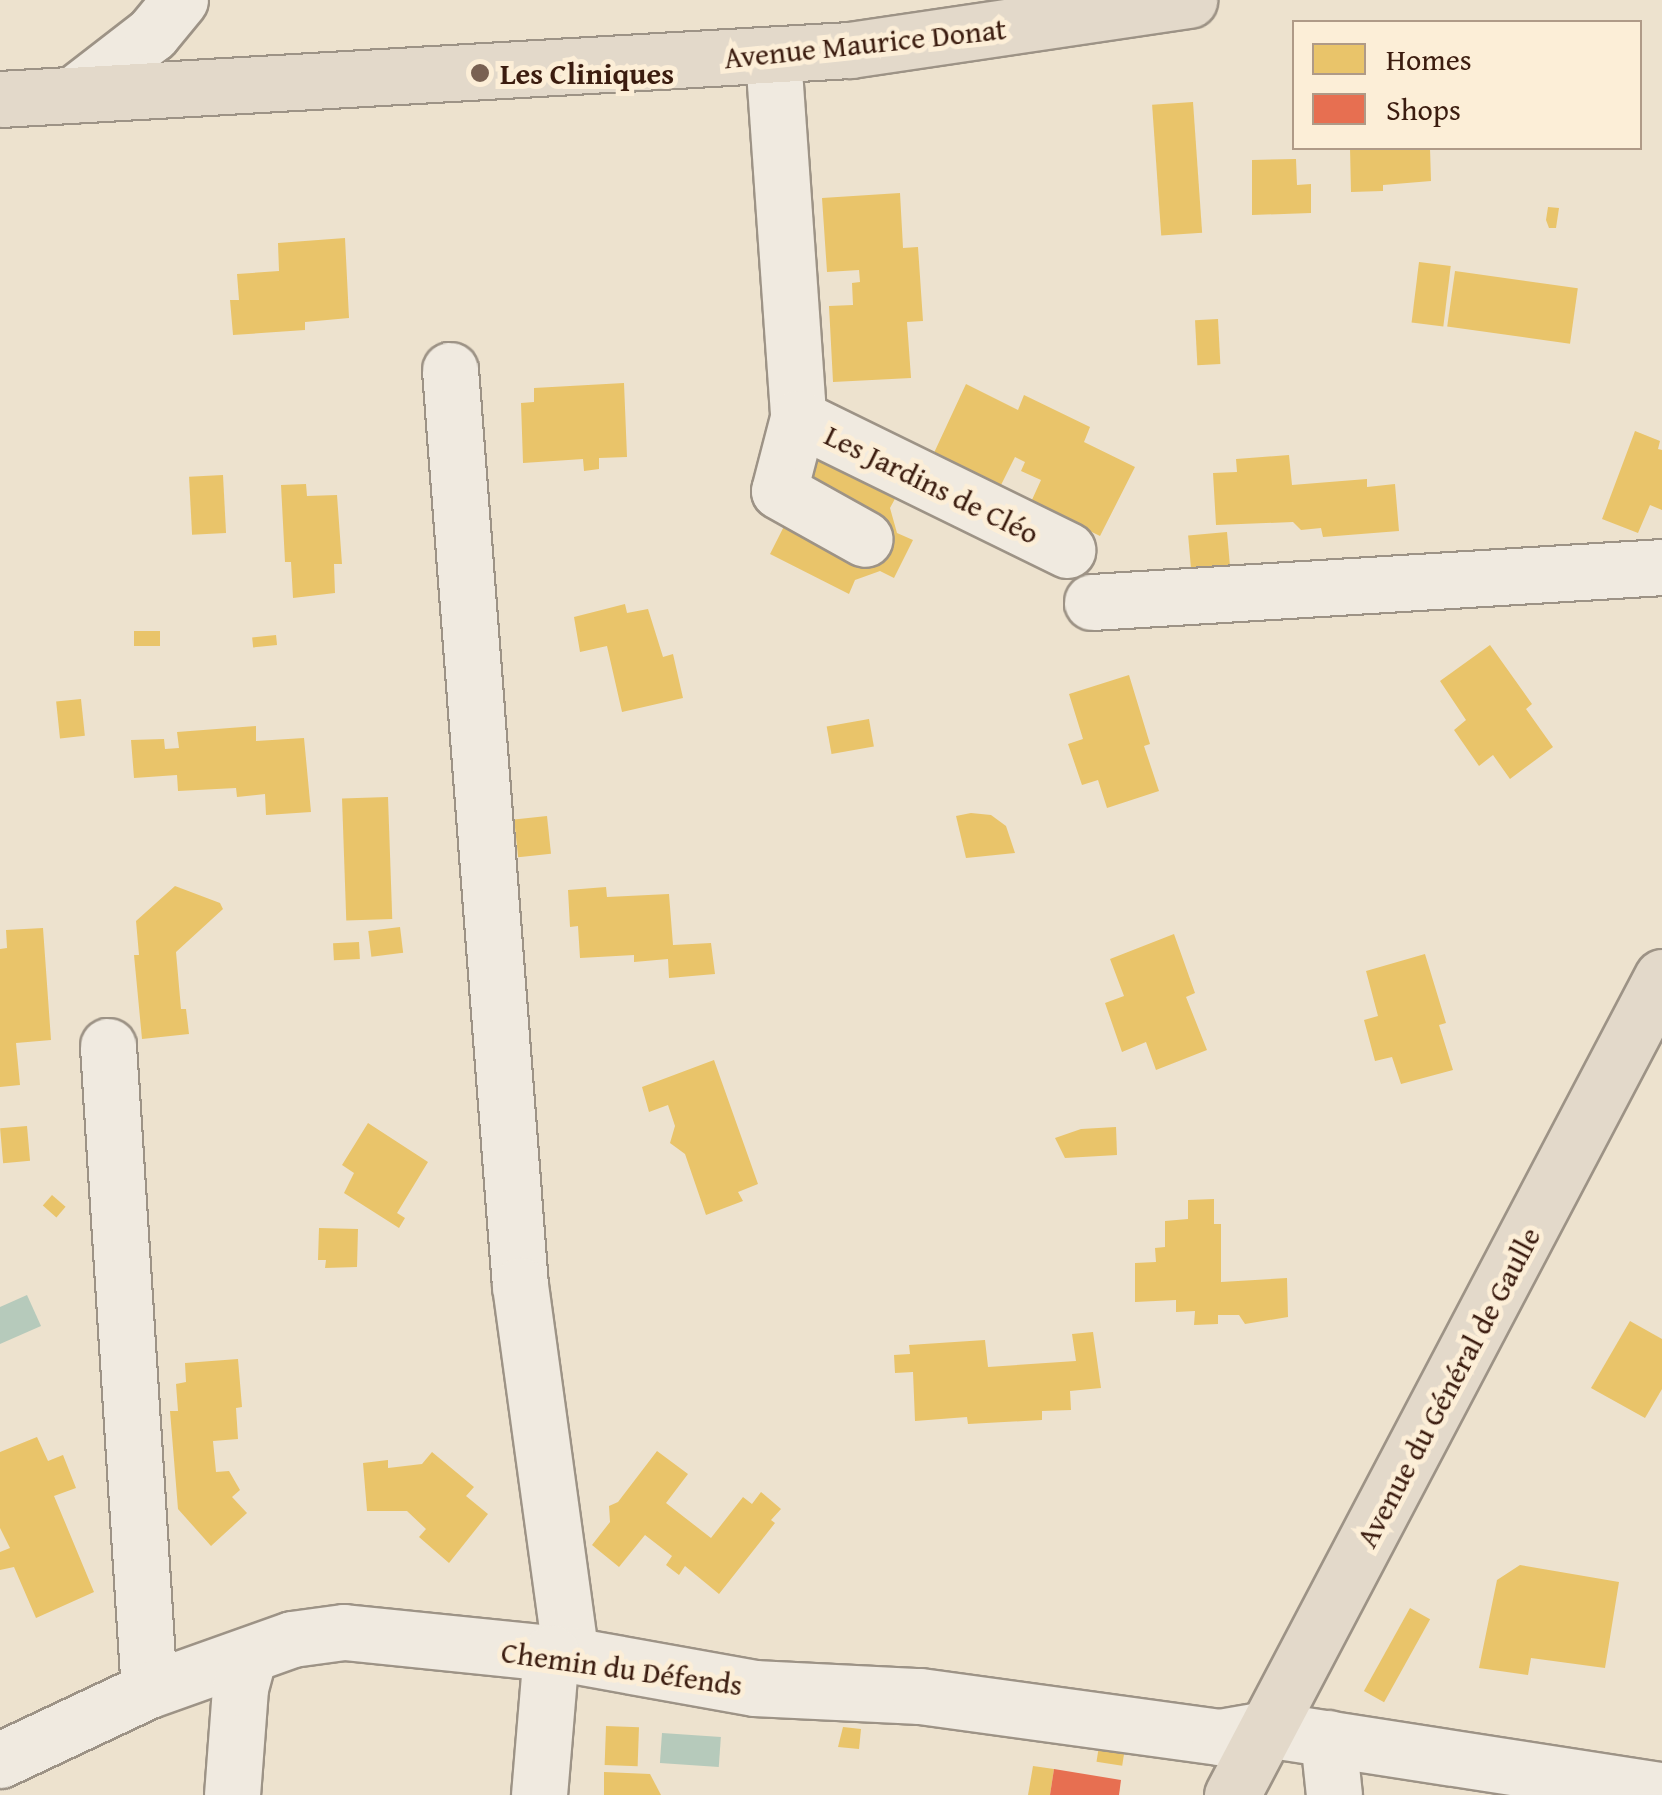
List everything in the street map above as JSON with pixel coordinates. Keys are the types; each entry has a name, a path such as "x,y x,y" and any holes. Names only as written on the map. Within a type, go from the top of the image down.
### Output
{"main road":[{"name":"Avenue Maurice Donat","path":"0,99 773,56 917,42 1044,11 1188,0"},
{"name":"Avenue du Général de Gaulle","path":"1232,1795 1662,978"}],"street":[{"path":"72,95 152,34 180,0"},
{"name":"Les Jardins de Cléo","path":"773,56 798,418 1068,550"},
{"path":"450,370 520,1284 557,1662 540,1795"},
{"path":"798,418 779,491 865,539"},
{"path":"1092,602 1662,567"},
{"path":"108,1046 148,1690"},
{"name":"Chemin du Défends","path":"0,1760 148,1690 292,1640 344,1632 754,1688 920,1696 1219,1737 1266,1729 1662,1790"},
{"path":"232,1795 240,1688 249,1655"},
{"path":"1328,1738 1334,1795"}],"shaded area":[{"path":"27,1295 41,1326 0,1344 0,1307"},
{"path":"662,1733 721,1737 719,1767 660,1763"}],"building: Homes":[{"path":"1193,102 1202,233 1161,236 1152,105"},
{"path":"1350,150 1430,150 1431,181 1383,185 1383,191 1351,192"},
{"path":"1296,159 1297,185 1311,184 1311,213 1252,215 1252,160"},
{"path":"900,193 903,248 918,247 923,321 907,322 911,378 833,382 829,306 853,305 852,283 860,282 859,270 827,272 822,198"},
{"path":"1548,207 1559,208 1556,228 1549,228"},
{"path":"345,238 349,318 305,322 305,330 233,335 230,300 239,300 237,274 279,271 278,243"},
{"path":"1419,262 1451,266 1443,326 1412,323"},
{"path":"1455,271 1578,288 1570,344 1447,326"},
{"path":"1218,319 1220,364 1197,365 1195,320"},
{"path":"624,383 627,457 599,458 599,469 584,471 583,459 523,463 521,403 534,402 534,388"},
{"path":"966,384 1018,410 1024,395 1090,427 1084,442 1135,467 1100,536 1031,502 1041,480 1021,471 1025,462 1015,457 1000,487 933,455"},
{"path":"1635,431 1660,441 1658,449 1662,450 1662,510 1650,505 1638,533 1602,519"},
{"path":"1289,455 1292,485 1367,479 1367,487 1395,484 1399,531 1323,537 1321,528 1301,530 1293,522 1216,525 1213,473 1237,472 1236,459"},
{"path":"819,457 897,495 890,508 897,533 913,540 894,578 880,571 855,580 849,594 770,554"},
{"path":"223,475 226,533 192,535 189,477"},
{"path":"306,484 307,496 337,495 342,564 334,564 335,593 293,598 291,562 285,562 281,485"},
{"path":"1227,532 1231,581 1192,584 1188,535"},
{"path":"625,604 627,613 648,609 663,657 673,654 683,698 622,712 607,646 580,652 574,617"},
{"path":"134,631 160,631 160,646 134,646"},
{"path":"276,635 277,645 253,647 252,638"},
{"path":"1490,645 1532,704 1526,709 1553,747 1510,779 1493,755 1479,766 1454,730 1466,720 1440,681"},
{"path":"1129,675 1150,744 1144,746 1159,791 1107,808 1098,780 1082,785 1068,744 1083,739 1069,694"},
{"path":"81,699 85,736 60,738 56,702"},
{"path":"869,719 874,747 832,754 827,726"},
{"path":"256,726 256,741 304,738 311,812 266,815 265,794 237,797 236,788 178,791 177,775 134,778 131,740 164,739 165,749 179,748 177,732"},
{"path":"388,797 392,919 346,921 342,799"},
{"path":"991,815 1006,826 1015,853 966,858 956,816"},
{"path":"547,816 551,854 518,857 514,819"},
{"path":"175,886 220,903 223,909 176,952 181,1009 186,1009 189,1034 142,1039 134,955 139,955 136,921"},
{"path":"606,887 607,897 669,894 673,945 711,943 715,974 669,978 668,959 634,962 634,955 580,958 578,926 570,927 568,890"},
{"path":"400,927 403,953 371,957 368,931"},
{"path":"43,928 51,1040 16,1043 20,1085 0,1087 0,949 7,948 6,930"},
{"path":"1174,934 1195,993 1186,997 1207,1050 1156,1070 1146,1042 1122,1052 1105,1003 1124,996 1110,959"},
{"path":"359,942 360,959 334,960 333,943"},
{"path":"1425,954 1446,1023 1439,1025 1453,1070 1401,1084 1392,1057 1375,1061 1364,1020 1378,1016 1366,971"},
{"path":"714,1060 758,1184 738,1192 743,1201 706,1215 685,1154 670,1143 675,1126 668,1105 649,1112 642,1087"},
{"path":"368,1123 428,1162 397,1213 405,1218 399,1228 344,1193 354,1173 342,1165"},
{"path":"27,1126 30,1161 3,1163 0,1128"},
{"path":"1116,1127 1117,1155 1065,1158 1055,1138 1081,1129"},
{"path":"52,1195 66,1207 56,1217 43,1206"},
{"path":"1214,1199 1214,1224 1221,1224 1221,1282 1287,1278 1288,1317 1245,1324 1239,1315 1218,1315 1218,1324 1194,1325 1195,1311 1176,1312 1176,1300 1135,1302 1135,1263 1156,1262 1155,1248 1165,1247 1165,1221 1188,1219 1188,1200"},
{"path":"319,1228 358,1229 357,1267 325,1268 326,1260 318,1260"},
{"path":"1630,1321 1662,1339 1662,1389 1645,1418 1591,1388"},
{"path":"1093,1332 1101,1388 1070,1391 1071,1410 1042,1411 1042,1420 968,1424 967,1417 915,1421 913,1372 895,1373 894,1355 910,1354 909,1345 985,1340 988,1367 1076,1361 1072,1334"},
{"path":"238,1359 242,1407 236,1408 238,1439 213,1441 216,1472 229,1471 240,1490 232,1497 247,1513 211,1546 178,1509 170,1411 178,1411 176,1384 186,1382 185,1363"},
{"path":"37,1437 48,1461 63,1455 76,1488 54,1496 94,1592 36,1618 14,1567 0,1570 0,1552 10,1548 0,1528 0,1452"},
{"path":"657,1451 688,1474 666,1503 711,1538 743,1497 752,1504 761,1492 781,1509 771,1520 775,1523 719,1594 685,1566 679,1575 666,1565 672,1556 645,1535 619,1567 592,1545 610,1522 609,1506 618,1502"},
{"path":"432,1452 474,1487 466,1496 488,1514 449,1563 419,1537 426,1529 407,1511 367,1511 363,1463 388,1460 388,1468 422,1464"},
{"path":"1520,1565 1619,1582 1605,1668 1531,1658 1528,1675 1479,1668 1497,1580"},
{"path":"1410,1608 1430,1619 1384,1702 1364,1691"},
{"path":"606,1726 639,1727 638,1766 605,1765"},
{"path":"843,1727 861,1729 859,1749 838,1747"},
{"path":"1099,1746 1125,1750 1122,1766 1096,1762"},
{"path":"1033,1766 1054,1769 1050,1795 1028,1795"},
{"path":"604,1772 650,1774 661,1795 604,1795"}],"building: Shops":[{"path":"1054,1769 1121,1780 1119,1795 1050,1795"}],"place":[{"name":"Les Cliniques","path":"480,73"}]}
